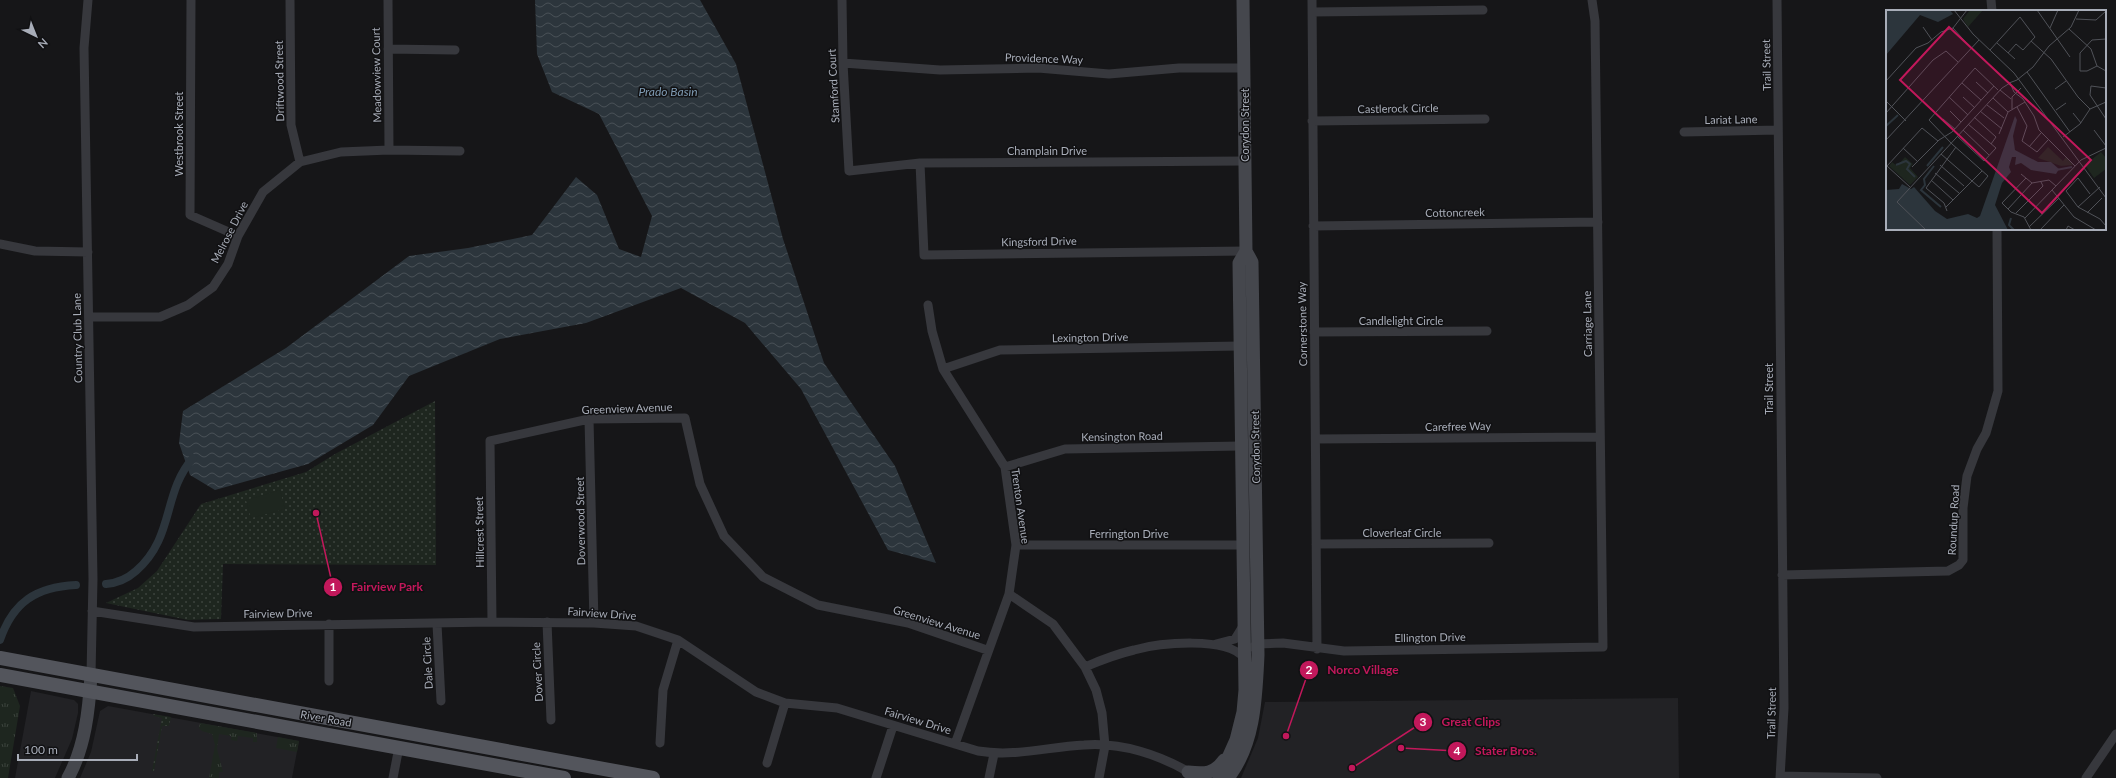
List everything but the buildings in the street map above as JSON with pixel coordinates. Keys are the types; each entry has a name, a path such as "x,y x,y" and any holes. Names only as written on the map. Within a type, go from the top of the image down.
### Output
{"main road":[{"name":"Corydon Street","path":"1228,778 1244,746 1255,708 1257,644 1252,262 1246,251 1244,0"},
{"name":"Corydon Street","path":"1219,778 1236,740 1243,712 1244,597 1242,545 1239,263 1246,251"},
{"name":"River Road","path":"0,658 653,778"},
{"name":"River Road","path":"0,675 564,778"},
{"path":"68,778 73,770 87,720 91,675"},
{"path":"1193,776 1213,772 1223,761 1236,740"}],"street":[{"name":"Country Club Lane","path":"88,0 84,48 89,317 92,611 91,675"},
{"name":"Westbrook Street","path":"191,0 190,215 238,236"},
{"name":"Driftwood Street","path":"290,0 291,125 300,162"},
{"name":"Meadowview Court","path":"388,0 389,150"},
{"name":"Stamford Court","path":"842,0 843,63 849,171"},
{"name":"Cornerstone Way","path":"1312,0 1318,648"},
{"name":"Carriage Lane","path":"1592,0 1596,21 1603,647"},
{"name":"Trail Street","path":"1777,0 1784,708 1780,777"},
{"path":"1991,0 1992,10"},
{"path":"1312,12 1483,10"},
{"path":"388,50 455,50"},
{"name":"Providence Way","path":"843,63 940,70 1038,68 1109,74 1179,68 1244,68"},
{"name":"Castlerock Circle","path":"1312,121 1485,119"},
{"name":"Lariat Lane","path":"1684,132 1778,130"},
{"name":"Melrose Drive","path":"89,317 160,317 188,305 213,286 228,264 238,236 263,192 300,162 341,152 389,150 460,151"},
{"name":"Champlain Drive","path":"849,171 920,163 1245,161"},
{"name":"Kingsford Drive","path":"920,163 924,255 1246,251"},
{"name":"Cottoncreek","path":"1313,226 1598,222"},
{"name":"Roundup Road","path":"1782,575 1948,571 1954,569 1963,560 1963,508 1967,476 1977,449 1986,433 1998,391 1997,230"},
{"path":"0,244 35,251 88,252"},
{"name":"Trenton Avenue","path":"928,305 932,331 943,369 1005,467 1016,545 1008,594 954,744"},
{"name":"Candlelight Circle","path":"1314,332 1487,332"},
{"name":"Lexington Drive","path":"943,369 1000,350 1240,346"},
{"name":"Greenview Avenue","path":"490,441 589,419 684,418 700,484 724,536 763,577 818,605 908,623 987,650"},
{"name":"Doverwood Street","path":"589,419 594,623"},
{"name":"Carefree Way","path":"1316,439 1600,436"},
{"name":"Hillcrest Street","path":"490,441 492,622"},
{"name":"Kensington Road","path":"1005,467 1065,449 1241,446"},
{"name":"Cloverleaf Circle","path":"1316,544 1489,543"},
{"name":"Ferrington Drive","path":"1016,545 1242,545"},
{"path":"1008,594 1053,624 1085,667 1096,690 1102,712 1105,746 1099,778"},
{"name":"Corydon Street","path":"1244,597 1249,602 1250,633 1257,644"},
{"name":"Fairview Drive","path":"92,611 194,627 492,622 594,623 636,626 678,640 756,692 785,703 837,708 954,744 994,754 1014,754 1086,745 1123,747 1140,751 1193,776"},
{"name":"Dover Circle","path":"547,622 551,720"},
{"path":"329,624 329,681"},
{"name":"Dale Circle","path":"437,624 441,700"},
{"path":"1085,667 1135,649 1157,646 1215,644 1235,639 1244,626"},
{"path":"660,743 663,690 678,640"},
{"name":"Ellington Drive","path":"1257,644 1283,643 1344,650 1603,647"},
{"path":"1215,644 1239,652 1244,658 1247,652 1257,644"},
{"path":"767,763 785,703"},
{"path":"876,778 893,726"},
{"path":"2086,778 2116,734"},
{"path":"393,778 399,747"},
{"path":"989,778 994,754"},
{"path":"1780,777 1877,778"}],"shaded area":[{"path":"31,691 74,700 78,704 78,713 72,739 55,778 15,778"},
{"path":"1678,698 1679,778 1241,778 1258,738 1265,702"},
{"path":"108,706 299,741 292,778 80,778 91,752 100,711"}],"green space":[{"path":"435,401 436,565 223,564 221,619 188,620 106,603 138,588 157,571 201,504 306,472 335,454"},
{"path":"280,490 285,509 251,518 246,500"},
{"path":"0,686 13,688 20,706 8,778 0,778"},
{"path":"153,714 171,717 169,726 162,726 154,771 152,771 162,718 154,716"},
{"path":"200,723 257,733 257,742 253,742 253,738 238,736 237,741 231,740 231,736 219,734 217,749 223,772 219,772 219,778 209,778 215,745 212,734 202,731 199,728"},
{"path":"278,737 299,741 297,752 276,748"}],"water":[{"name":"Prado Basin","path":"535,0 700,0 736,64 783,239 824,363 895,466 936,563 888,550 801,389 745,323 681,288 586,323 500,339 409,376 373,425 308,464 215,490 190,475 179,443 183,411 286,348 409,256 468,248 532,235 576,177 597,195 619,249 641,257 652,216 599,114 552,92 537,54"}],"waterway":[{"path":"106,584 118,582 129,576 148,558 157,544 163,530 176,486 183,472 193,458"},
{"path":"0,640 5,627 12,616 19,606 28,599 49,589 76,585"}],"place":[{"name":"Fairview Park","path":"316,513"},
{"name":"Norco Village","path":"1286,736"},
{"name":"Stater Bros.","path":"1401,748"},
{"name":"Great Clips","path":"1352,768"}]}
